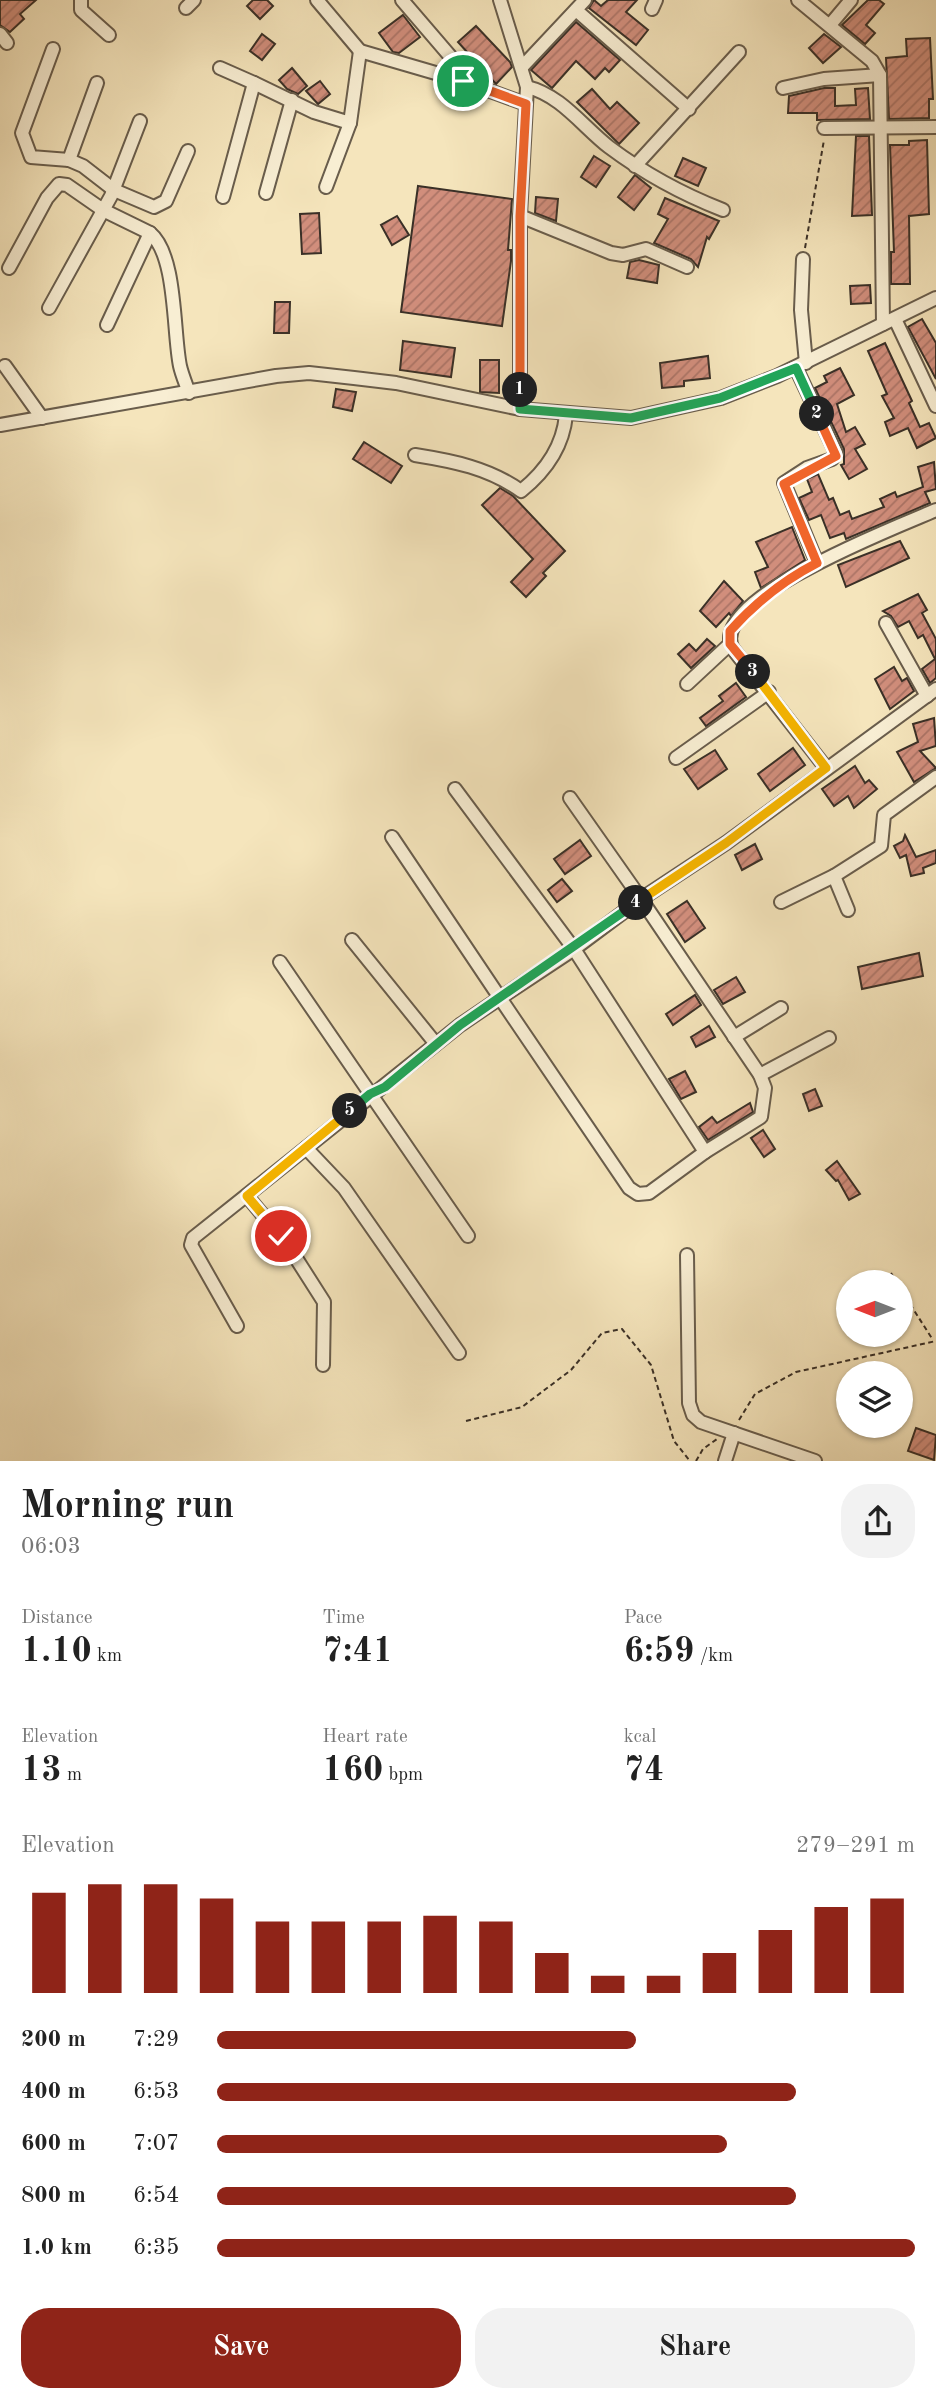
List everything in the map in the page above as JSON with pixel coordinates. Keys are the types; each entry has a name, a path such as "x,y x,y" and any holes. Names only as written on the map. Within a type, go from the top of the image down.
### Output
{"street":[{"path":"81,0 81,10 109,35"},
{"path":"317,0 360,51 463,81 526,104"},
{"path":"402,0 456,63 463,81"},
{"path":"500,0 523,66 527,86 520,216 520,409"},
{"path":"798,0 872,61 880,75 883,324"},
{"path":"830,25 851,0"},
{"path":"523,66 580,5 689,109"},
{"path":"53,49 22,133 31,157 69,160 83,166 109,199 157,238 163,252 173,299 180,366 189,393"},
{"path":"326,187 350,123 360,51"},
{"path":"635,166 739,52"},
{"path":"220,68 314,112 350,123"},
{"path":"783,88 824,79 880,75"},
{"path":"69,160 97,83"},
{"path":"223,197 254,83"},
{"path":"527,86 547,94 635,166 672,188 723,210"},
{"path":"266,193 292,100"},
{"path":"49,308 109,199 140,121"},
{"path":"824,128 881,130 936,127"},
{"path":"9,268 54,187 66,184 109,199 159,206 166,201 188,151"},
{"path":"520,216 611,253 623,255 646,250 687,267"},
{"path":"107,325 150,233"},
{"path":"803,259 801,366 836,453 832,459 807,468 784,484 817,563"},
{"path":"0,425 276,376 309,373 396,383 520,409 566,415 631,418 720,398 801,366 936,299"},
{"path":"895,318 936,406"},
{"path":"5,366 42,418"},
{"path":"415,454 461,463 501,477 521,491 543,474 561,440 566,415"},
{"path":"826,768 730,644 730,631 757,601 790,576 936,510"},
{"path":"237,1326 191,1241 370,1094 385,1087 436,1044 641,899 726,843 932,693 886,623"},
{"path":"687,684 730,644"},
{"path":"676,758 769,692"},
{"path":"781,902 834,876 881,846 884,815 936,777"},
{"path":"455,789 573,949 705,1152"},
{"path":"392,838 629,1188 638,1194 649,1194 705,1152 761,1117 765,1088 760,1075 570,797"},
{"path":"834,876 848,910"},
{"path":"352,940 436,1044"},
{"path":"279,962 468,1236"},
{"path":"734,1037 781,1007"},
{"path":"760,1075 829,1038"},
{"path":"306,1148 344,1188 459,1353"},
{"path":"247,1196 287,1244 324,1303 323,1365"},
{"path":"687,1255 689,1403 693,1415 701,1422 814,1461"},
{"path":"725,1461 731,1432"}],"path":[{"path":"803,259 824,128"},
{"path":"696,1461 702,1448 731,1432 755,1394 784,1377 935,1341 914,1310"},
{"path":"466,1421 522,1407 571,1370 602,1333 622,1329 651,1365 674,1441 690,1461"}],"building":[{"path":"0,0 36,0 20,14 24,19 10,32 0,25"},
{"path":"253,0 267,0 273,6 260,19 247,6"},
{"path":"594,0 601,6 608,0 637,0 626,12 648,30 636,45 589,8"},
{"path":"868,0 879,0 884,4 866,25 875,33 865,44 842,25"},
{"path":"403,15 420,37 399,53 393,52 379,33"},
{"path":"576,22 620,60 609,72 605,68 595,79 576,61 552,88 531,70"},
{"path":"476,26 512,67 496,84 458,42"},
{"path":"262,34 275,44 262,60 250,51"},
{"path":"824,34 841,47 823,63 809,48"},
{"path":"930,38 933,99 929,99 929,118 889,119 886,58 907,56 906,39"},
{"path":"292,68 307,86 298,94 287,89 279,80"},
{"path":"320,81 330,94 318,104 306,91"},
{"path":"835,88 835,106 856,105 855,89 868,88 870,119 817,120 817,113 788,113 789,96"},
{"path":"592,89 610,109 617,102 639,123 619,144 577,102"},
{"path":"856,136 869,136 872,215 852,216"},
{"path":"927,140 929,214 909,216 910,284 891,284 891,252 894,252 890,145 909,145 909,141"},
{"path":"594,156 610,166 596,187 581,177"},
{"path":"683,158 706,168 698,186 675,176"},
{"path":"635,175 651,188 634,210 618,197"},
{"path":"418,186 512,199 508,250 511,250 511,261 502,326 401,312"},
{"path":"536,197 558,199 556,221 535,213"},
{"path":"665,198 719,221 709,239 707,237 698,267 691,259 654,243 668,219 658,214"},
{"path":"319,213 321,253 302,254 300,214"},
{"path":"397,216 409,235 392,245 381,225"},
{"path":"639,260 659,265 657,283 627,278 630,262"},
{"path":"870,285 871,303 851,304 850,286"},
{"path":"275,302 290,302 289,333 274,333"},
{"path":"922,319 936,343 936,379 908,327"},
{"path":"403,341 455,348 451,377 400,370"},
{"path":"885,343 912,401 909,403 920,427 929,423 936,438 917,448 908,428 890,436 885,422 894,418 882,396 887,394 868,351"},
{"path":"708,356 710,378 684,381 684,386 662,388 660,363"},
{"path":"480,360 499,360 499,393 480,392"},
{"path":"840,368 854,395 837,404 846,432 855,427 865,444 855,449 867,469 849,479 841,465 844,464 844,449 815,388 827,382 824,376"},
{"path":"336,389 356,392 352,411 333,407"},
{"path":"364,442 402,466 391,483 353,459"},
{"path":"934,462 936,489 925,492 930,503 846,539 844,533 830,538 821,515 809,520 799,498 812,492 807,479 818,474 829,500 833,498 840,515 849,511 852,519 884,507 880,499 895,492 897,497 923,487 918,467"},
{"path":"500,488 513,496 565,551 543,573 546,576 526,597 511,582 533,559 482,505"},
{"path":"792,527 805,560 761,588 755,572 768,567 756,542"},
{"path":"900,541 909,558 846,587 838,565"},
{"path":"724,581 743,601 731,616 729,613 716,627 700,611"},
{"path":"918,594 927,610 922,613 936,639 936,678 930,683 922,669 935,659 923,635 918,638 909,621 898,627 891,616 883,611"},
{"path":"707,639 715,646 691,668 678,654 689,644 696,651"},
{"path":"894,667 902,681 907,678 914,691 890,709 875,679"},
{"path":"736,683 746,697 706,726 700,718 723,701 719,696"},
{"path":"934,718 936,746 920,751 936,768 914,782 897,752 918,742 913,724"},
{"path":"793,748 805,765 770,791 758,774"},
{"path":"715,750 727,769 698,789 684,769"},
{"path":"855,766 865,783 869,780 877,789 854,808 848,796 834,806 822,789"},
{"path":"905,835 916,857 936,850 936,863 923,868 924,873 911,876 906,855 900,858 894,846 903,841"},
{"path":"580,840 591,856 565,874 554,859"},
{"path":"755,844 762,859 742,870 735,855"},
{"path":"562,879 572,891 557,902 548,890"},
{"path":"687,901 705,928 685,942 667,914"},
{"path":"919,953 923,976 862,989 858,967"},
{"path":"736,977 745,992 723,1004 714,990"},
{"path":"695,995 701,1005 673,1025 666,1014"},
{"path":"709,1026 715,1037 696,1047 691,1037"},
{"path":"685,1071 696,1092 681,1099 669,1079"},
{"path":"815,1089 822,1106 809,1111 803,1094"},
{"path":"750,1103 753,1112 708,1140 699,1127 712,1117 717,1123"},
{"path":"763,1130 775,1149 764,1157 751,1138"},
{"path":"837,1161 860,1194 849,1200 838,1180 826,1170"},
{"path":"916,1428 936,1435 934,1460 908,1451"}],"route":[{"path":"281,1236 247,1196 370,1094 385,1087 460,1025 726,843 826,768 760,680 733,649 728,638 730,631 757,601 790,576 817,563 784,484 787,479 807,468 832,459 836,453 796,368 720,398 631,418 566,415 520,409 520,216 526,104 463,81"}]}
